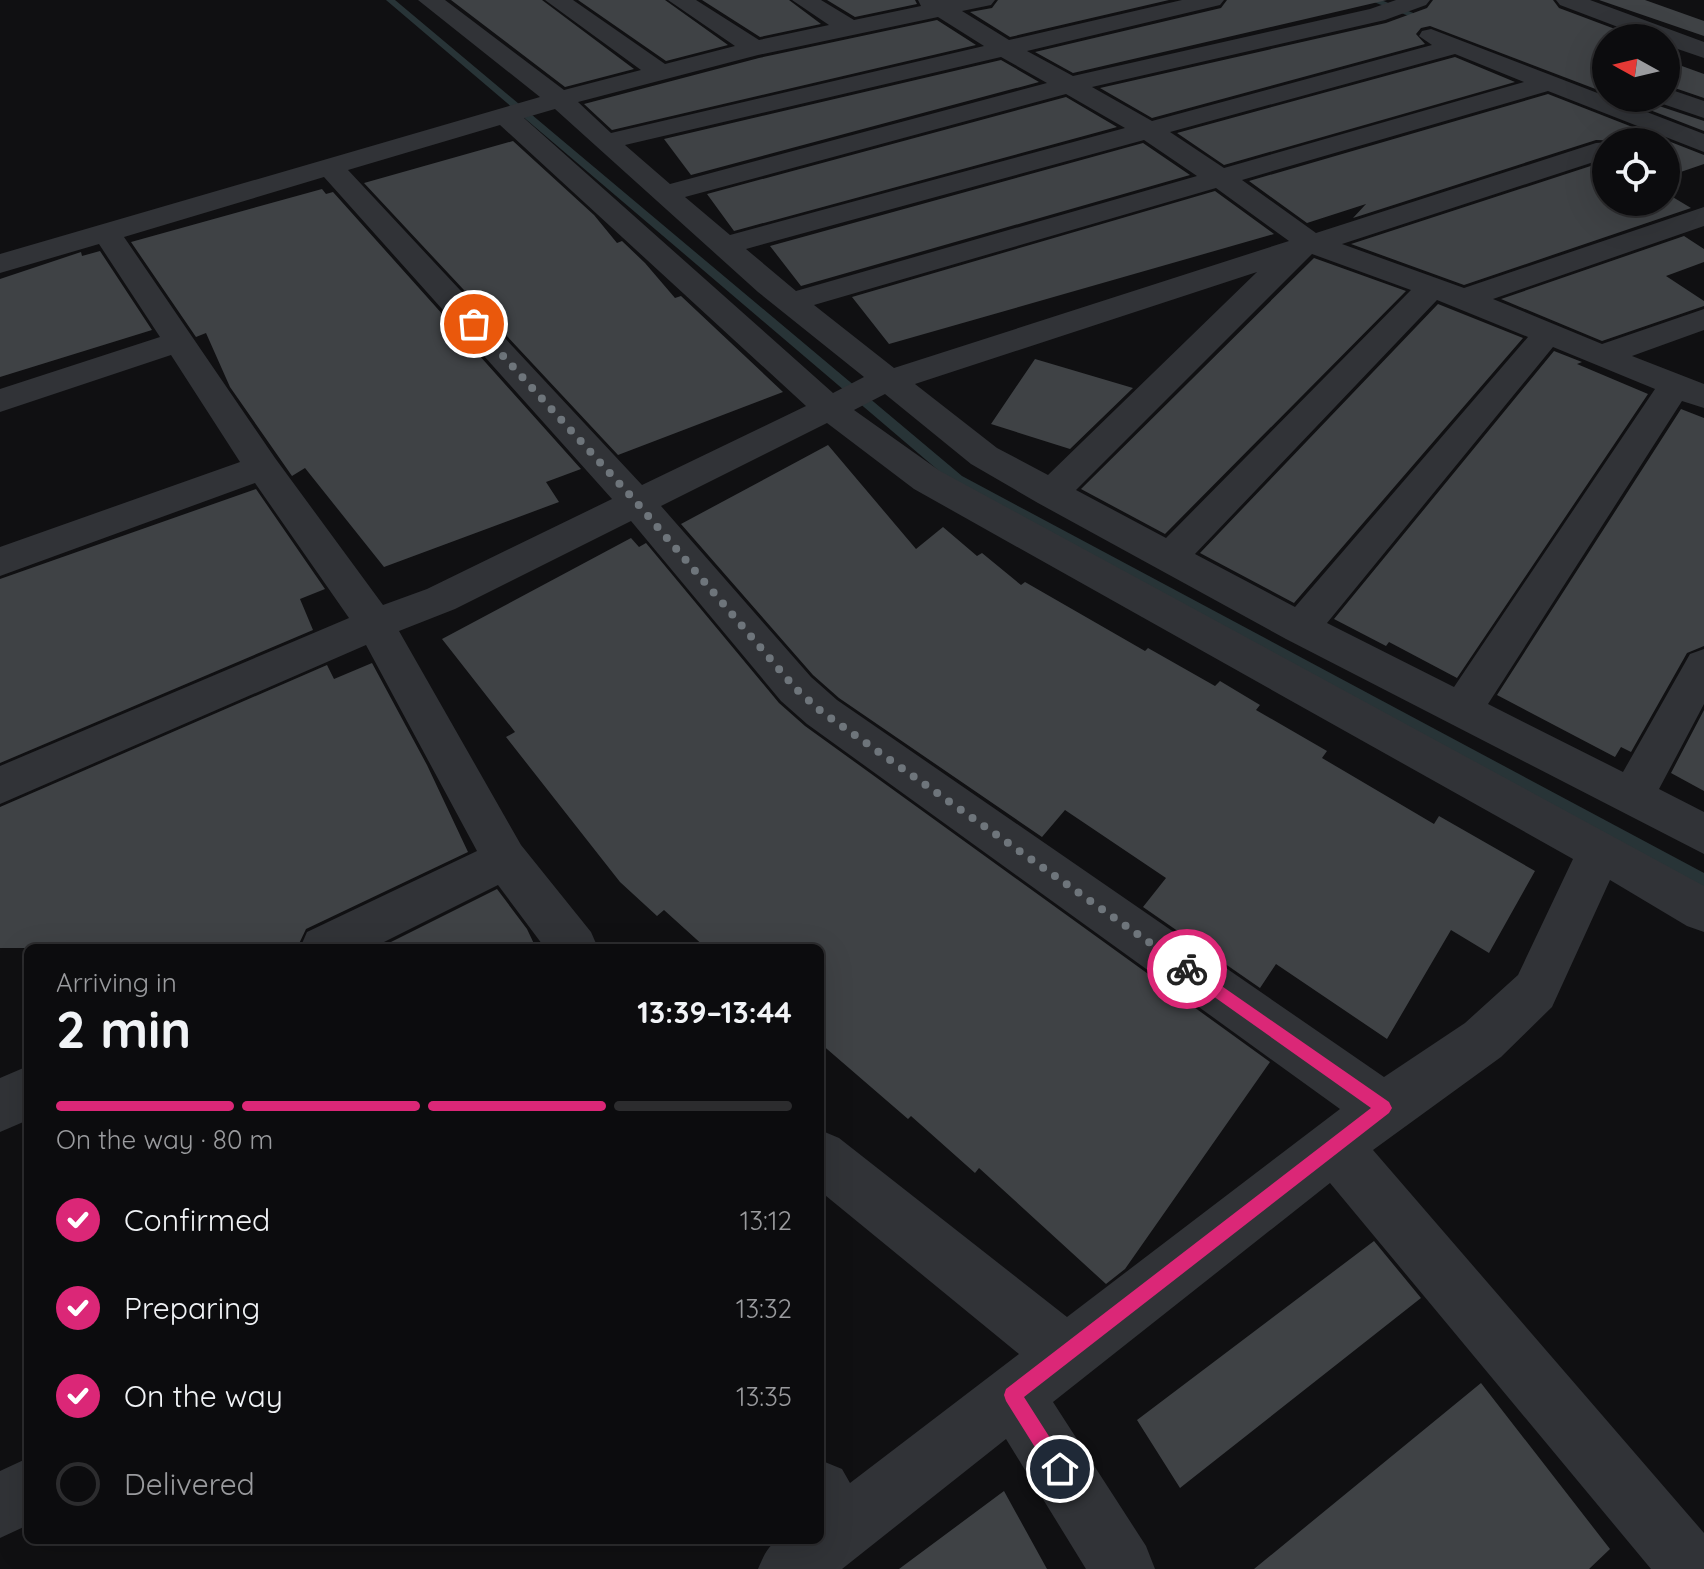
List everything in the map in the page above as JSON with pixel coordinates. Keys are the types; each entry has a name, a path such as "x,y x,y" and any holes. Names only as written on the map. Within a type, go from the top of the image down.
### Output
{"street":[{"path":"557,0 660,72"},
{"path":"680,0 755,48"},
{"path":"804,0 852,29"},
{"path":"0,264 660,72 755,48 852,29 935,5 983,0"},
{"path":"605,142 1212,0"},
{"path":"1338,0 1442,14"},
{"path":"1568,0 1704,51"},
{"path":"444,2 552,102 605,142 792,302 927,480 1704,911"},
{"path":"935,5 1148,130 1222,179 1304,245 1448,293 1690,391 1461,711"},
{"path":"664,194 1069,85 1401,7 1456,46 1548,83 1693,125"},
{"path":"724,246 1456,46"},
{"path":"792,302 1548,83"},
{"path":"509,115 860,394 984,456 1300,628 1633,795 1704,834"},
{"path":"0,786 375,624 441,599 860,394 1304,245 1592,153"},
{"path":"331,168 637,503 796,689 822,712 1384,1108"},
{"path":"1170,557 1448,293 1704,216"},
{"path":"106,232 262,467 375,624 505,859 571,944"},
{"path":"1051,494 1304,245"},
{"path":"1602,355 1704,319"},
{"path":"1300,628 1548,333"},
{"path":"0,401 181,341"},
{"path":"0,562 262,467"},
{"path":"1633,795 1704,665"},
{"path":"830,1511 1013,1395 1384,1108 1483,1040 1535,991 1600,851"},
{"path":"332,944 505,859"},
{"path":"0,1106 24,1094"},
{"path":"1334,1146 1693,1569"},
{"path":"824,1160 1065,1353"},
{"path":"1013,1395 1123,1569"},
{"path":"0,1507 24,1492"},
{"path":"790,1569 807,1544"}],"building":[{"path":"451,0 542,0 634,69 565,87"},
{"path":"578,0 665,0 728,45 666,61"},
{"path":"702,0 789,0 821,24 760,37"},
{"path":"827,0 915,0 917,4 855,17"},
{"path":"998,0 1169,0 1010,37 970,12 992,8"},
{"path":"1227,0 1387,0 1073,73 1035,52 1221,8"},
{"path":"1433,0 1553,0 1559,8 1602,24 1592,24 1592,88 1430,26 1421,28 1416,34 1425,44 1152,118 1100,88 1386,23 1427,8"},
{"path":"1599,0 1645,0 1704,21 1704,36 1680,28 1680,24 1669,24"},
{"path":"937,20 976,45 612,130 584,104 759,58"},
{"path":"1455,57 1515,82 1224,165 1177,133"},
{"path":"1001,60 1039,82 691,175 664,139"},
{"path":"1680,65 1704,74 1704,98 1680,90"},
{"path":"1548,94 1635,128 1592,128 1592,141 1353,218 1366,204 1307,223 1249,181"},
{"path":"1066,97 1117,127 734,231 707,194"},
{"path":"1655,112 1677,112 1704,121 1704,131"},
{"path":"513,141 594,215 617,243 622,241 645,263 675,298 681,296 783,392 618,455 364,183"},
{"path":"1143,143 1190,175 801,286 770,246"},
{"path":"1680,146 1704,155 1704,164 1680,172"},
{"path":"1592,166 1592,216 1667,216 1464,285 1351,244"},
{"path":"322,189 326,194 333,192 581,469 546,482 559,502 384,567 305,468 292,476 230,387 206,333 196,337 131,242"},
{"path":"1215,191 1274,234 889,344 852,297"},
{"path":"1680,201 1691,208 1680,212"},
{"path":"1684,236 1704,249 1704,262 1666,276 1704,301 1704,306 1602,341 1501,299"},
{"path":"100,251 152,330 0,377 0,279 81,252 82,256"},
{"path":"1314,258 1406,291 1165,534 1081,489"},
{"path":"1438,304 1523,338 1294,603 1200,553"},
{"path":"1554,351 1648,394 1457,678 1389,642 1386,646 1334,619"},
{"path":"1035,359 1133,388 1070,449 991,424"},
{"path":"1681,409 1704,418 1704,646 1687,653 1631,752 1621,747 1615,757 1497,695"},
{"path":"828,445 916,549 943,527 977,556 982,553 1021,585 1025,582 1145,651 1148,648 1215,686 1220,681 1260,705 1256,710 1327,751 1322,758 1434,824 1439,816 1535,871 1489,953 1451,930 1387,1039 1276,964 1260,988 1143,907 1166,878 1065,810 1042,837 839,698 813,675 681,524"},
{"path":"256,489 325,589 300,599 313,630 0,763 0,579"},
{"path":"631,538 639,547 646,543 779,703 805,726 1270,1062 1125,1269 1106,1284 979,1168 975,1173 911,1116 908,1119 824,1046 824,944 702,944 664,910 657,916 620,882 506,737 515,732 442,639"},
{"path":"372,663 427,765 468,852 306,929 299,944 24,944 24,948 0,948 0,807 327,665 334,679"},
{"path":"1704,710 1704,791 1671,773"},
{"path":"497,889 527,929 534,944 387,944"},
{"path":"1374,1241 1421,1298 1180,1488 1137,1420"},
{"path":"1481,1383 1610,1549 1589,1569 1254,1569"},
{"path":"1004,1491 1047,1569 899,1569"}],"waterway":[{"path":"390,0 957,479 1704,881"},
{"path":"1373,0 1429,21"}],"way so far":[{"path":"474,324 637,503 796,689 822,712 1187,969"}],"route":[{"path":"1060,1469 1013,1395 1384,1108 1187,969"}]}
